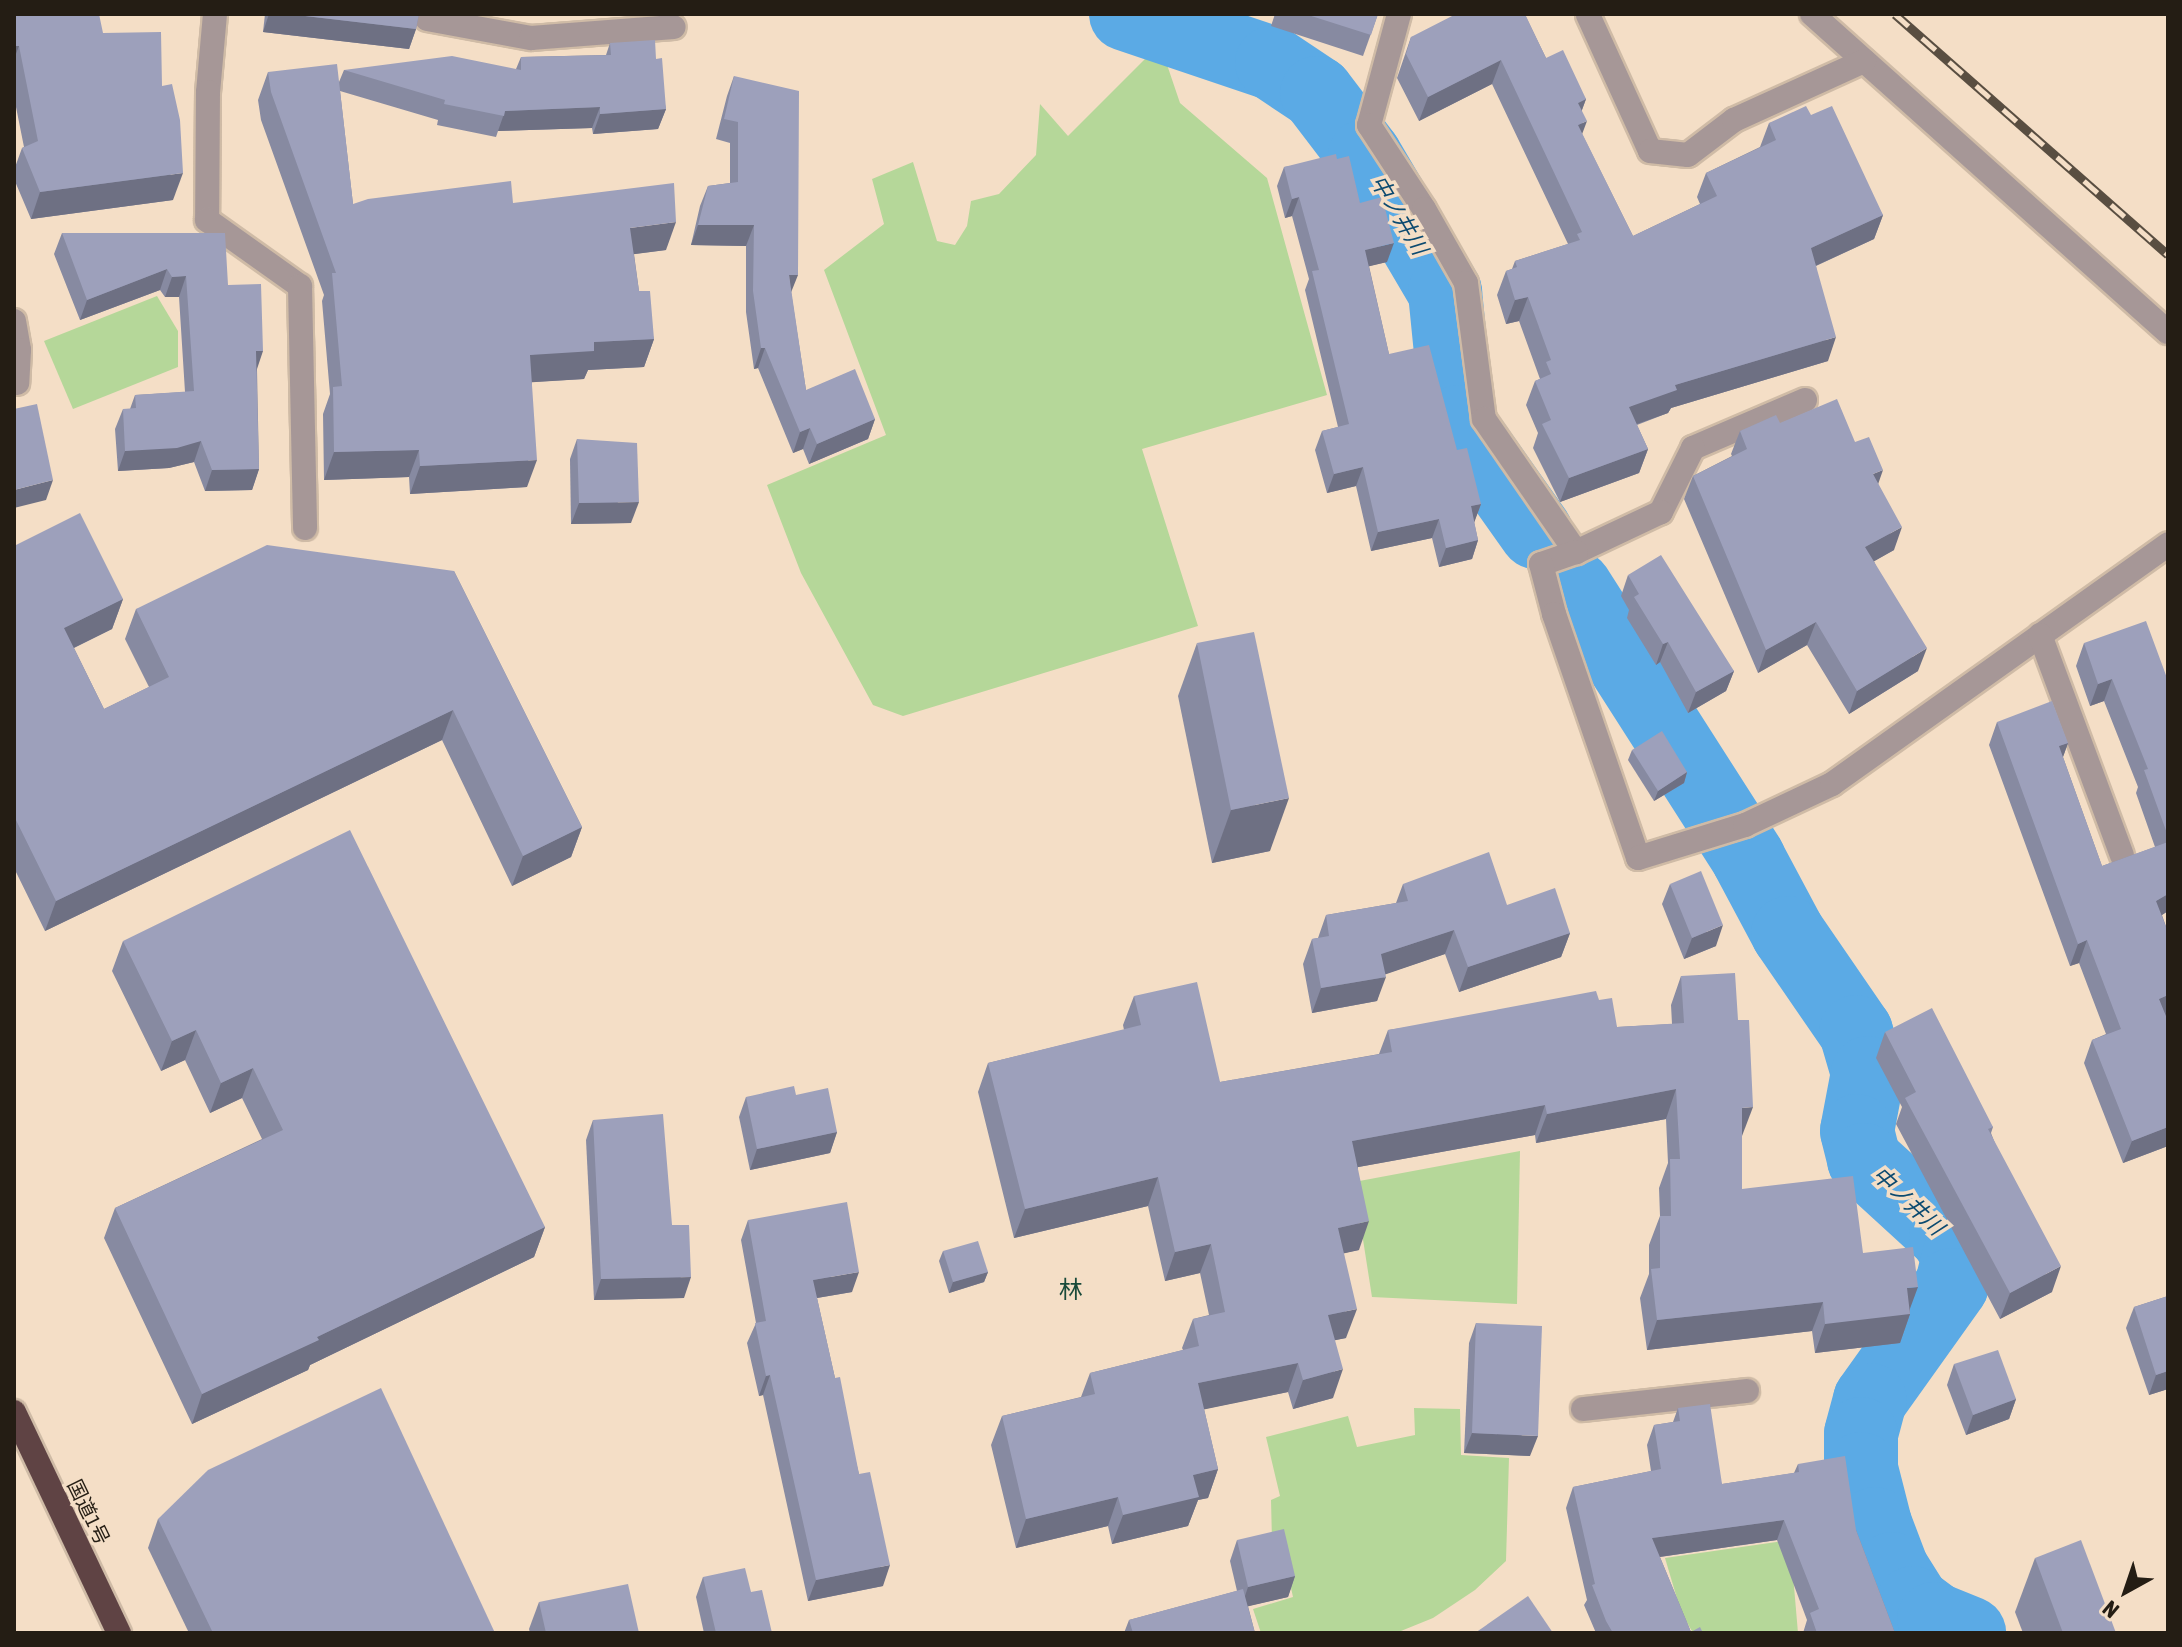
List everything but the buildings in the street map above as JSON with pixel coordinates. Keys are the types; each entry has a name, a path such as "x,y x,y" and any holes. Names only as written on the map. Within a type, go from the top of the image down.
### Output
{"highway":[{"name":"国道1号","path":"14,1412 119,1633"}],"street":[{"path":"215,14 208,92 207,220 300,286 305,528"},
{"path":"1399,14 1369,125 1424,209 1466,283 1484,419 1576,552"},
{"path":"1812,14 2168,332"},
{"path":"1588,15 1650,151 1688,155 1734,120 1864,61"},
{"path":"427,19 531,38 674,27"},
{"path":"14,321 19,350 17,383"},
{"path":"1805,400 1693,448 1661,512 1576,552 1541,564 1554,614 1638,858 1745,825 1832,784 2168,544"},
{"path":"2040,635 2122,855"},
{"path":"1583,1409 1747,1391"}],"green space":[{"path":"1160,44 1180,103 1267,178 1327,395 1142,449 1198,626 903,716 873,705 801,573 767,485 886,435 824,270 884,224 872,179 913,162 937,241 955,245 967,226 971,201 999,194 1036,155 1040,104 1068,136"},
{"path":"157,296 178,331 178,367 73,409 44,341"},
{"path":"1520,1151 1517,1304 1372,1297 1354,1182"},
{"path":"1414,1408 1460,1409 1461,1455 1509,1458 1506,1561 1475,1590 1433,1618 1396,1633 1261,1633 1253,1609 1293,1597 1283,1552 1272,1541 1271,1500 1280,1496 1266,1437 1348,1416 1357,1447 1415,1435"},
{"path":"1790,1540 1798,1633 1693,1633 1681,1612 1665,1558"}],"waterway":[{"name":"中ノ井川","path":"1126,14 1272,63 1317,93 1365,156 1445,292 1458,422 1536,532"},
{"name":"中ノ井川","path":"1575,587 1748,858 1788,933 1856,1032 1868,1073 1857,1131 1864,1160 1946,1235 1959,1256 1952,1285 1870,1400 1861,1434 1861,1469 1875,1524 1892,1569 1913,1603 1934,1619 1969,1633"}],"railway":[{"path":"1895,14 2168,255"}],"district":[{"name":"林","path":"1071,1290"}]}
